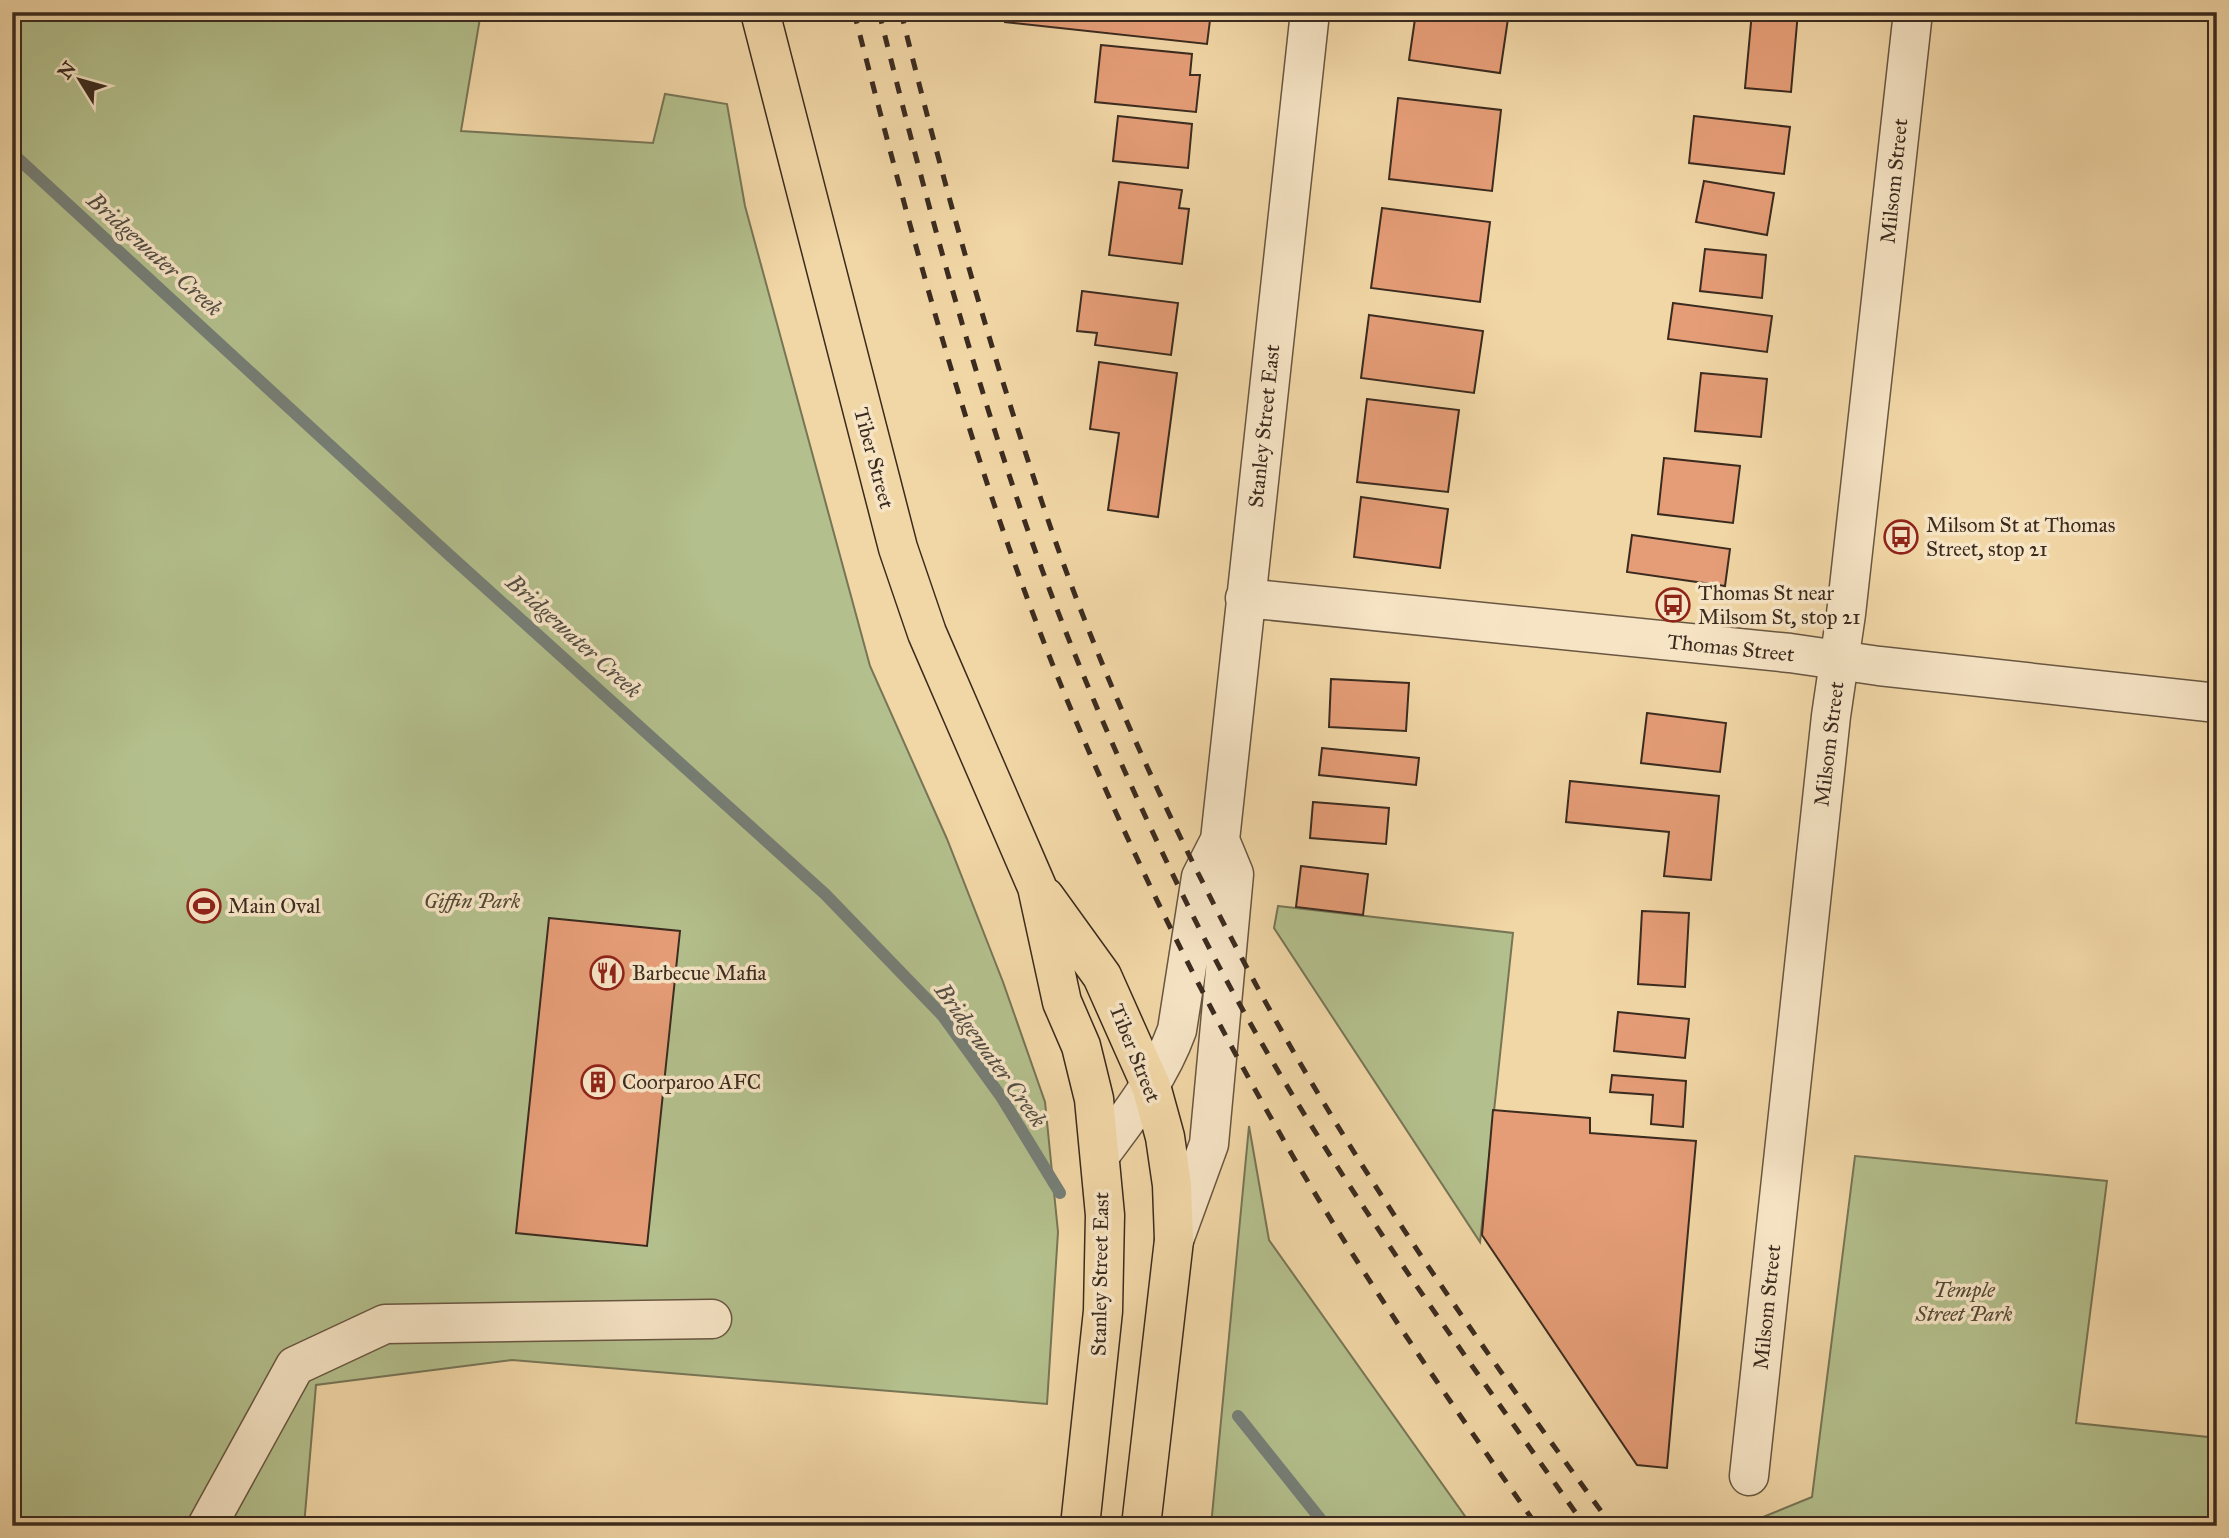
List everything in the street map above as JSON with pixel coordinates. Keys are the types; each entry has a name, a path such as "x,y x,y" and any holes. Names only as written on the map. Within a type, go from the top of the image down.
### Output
{"main road":[{"name":"Tiber Street","path":"760,12 898,548 927,634 1037,887 1062,1002 1081,1046 1094,1099 1100,1155"},
{"name":"Tiber Street","path":"1037,887 1102,976 1151,1086 1167,1149 1172,1185 1174,1240"},
{"name":"Stanley Street East","path":"1080,1526 1102,1311 1105,1216 1100,1155"},
{"name":"Stanley Street East","path":"1141,1526 1174,1240"}],"street":[{"name":"Stanley Street East","path":"1100,1155 1151,1086 1177,1030 1201,877 1220,840 1310,12"},
{"name":"Milsom Street","path":"1749,1476 1829,730 1840,661 1913,12"},
{"name":"Thomas Street","path":"1245,598 1790,653 1840,661 2217,703"},
{"name":"Stanley Street East","path":"1174,1240 1209,1144 1234,874 1220,840"},
{"path":"207,1526 295,1366 386,1324 712,1319"}],"green space":[{"name":"Giffin Park","path":"12,12 481,12 461,131 653,143 665,94 727,104 745,206 870,666 947,839 1003,982 1045,1102 1058,1232 1047,1404 512,1360 316,1385 304,1526 12,1526"},
{"path":"1278,906 1513,933 1480,1242 1274,928"},
{"path":"1249,1126 1269,1240 1472,1526 1211,1526"},
{"name":"Temple Street Park","path":"1855,1156 2107,1181 2076,1423 2217,1438 2217,1526 1741,1526 1812,1497"}],"building":[{"path":"1006,12 1211,12 1207,44 1005,22"},
{"path":"1416,12 1509,12 1500,73 1409,60"},
{"path":"1752,12 1798,12 1791,92 1745,88"},
{"path":"1101,45 1192,54 1190,75 1200,75 1196,112 1095,102"},
{"path":"1398,98 1501,110 1492,191 1389,179"},
{"path":"1118,116 1192,124 1188,168 1113,161"},
{"path":"1694,116 1790,127 1784,174 1689,163"},
{"path":"1704,181 1774,193 1767,235 1696,222"},
{"path":"1119,182 1182,190 1179,208 1189,209 1182,264 1109,255"},
{"path":"1382,208 1490,222 1480,302 1371,288"},
{"path":"1705,249 1766,255 1762,298 1700,291"},
{"path":"1082,291 1178,303 1171,355 1095,345 1097,333 1077,331"},
{"path":"1673,303 1772,316 1767,352 1668,339"},
{"path":"1369,315 1483,331 1474,393 1361,378"},
{"path":"1099,362 1177,373 1158,517 1108,510 1119,433 1090,429"},
{"path":"1701,373 1767,379 1761,437 1695,431"},
{"path":"1367,399 1459,410 1448,492 1357,482"},
{"path":"1664,458 1740,466 1733,523 1658,514"},
{"path":"1361,497 1448,509 1440,568 1354,557"},
{"path":"1632,535 1730,549 1725,586 1627,572"},
{"path":"1331,679 1409,683 1406,731 1329,727"},
{"path":"1647,713 1726,723 1720,772 1641,763"},
{"path":"1322,748 1419,758 1416,785 1319,775"},
{"path":"1570,781 1719,796 1711,880 1664,876 1669,832 1566,822"},
{"path":"1313,802 1389,808 1386,844 1310,838"},
{"path":"1301,866 1368,874 1363,915 1296,907"},
{"path":"1642,911 1689,913 1685,987 1638,984"},
{"name":"Coorparoo AFC","path":"549,918 680,931 647,1246 516,1233"},
{"path":"1618,1012 1689,1019 1685,1058 1614,1051"},
{"path":"1612,1075 1686,1081 1683,1127 1651,1124 1653,1095 1610,1092"},
{"path":"1493,1110 1590,1118 1590,1133 1696,1141 1667,1468 1637,1465 1482,1235"}],"waterway":[{"name":"Bridgewater Creek","path":"12,153 446,552 825,894 942,1015 1002,1098 1060,1193"},
{"name":"Bridgewater Creek","path":"1238,1416 1326,1526"}],"railway":[{"path":"854,12 927,286 982,467 1045,645 1103,784 1199,985 1309,1183 1403,1332 1537,1526"},
{"path":"879,12 947,270 1005,462 1063,624 1146,819 1234,994 1327,1151 1428,1303 1585,1526"},
{"path":"901,12 968,266 1026,455 1091,636 1168,811 1254,981 1335,1122 1424,1260 1612,1526"}],"place":[{"name":"Milsom St at Thomas Street, stop 21","path":"1901,537"},
{"name":"Thomas St near Milsom St, stop 21","path":"1673,605"},
{"name":"Main Oval","path":"204,906"},
{"name":"Barbecue Mafia","path":"607,973"},
{"name":"Coorparoo AFC","path":"598,1082"}]}
